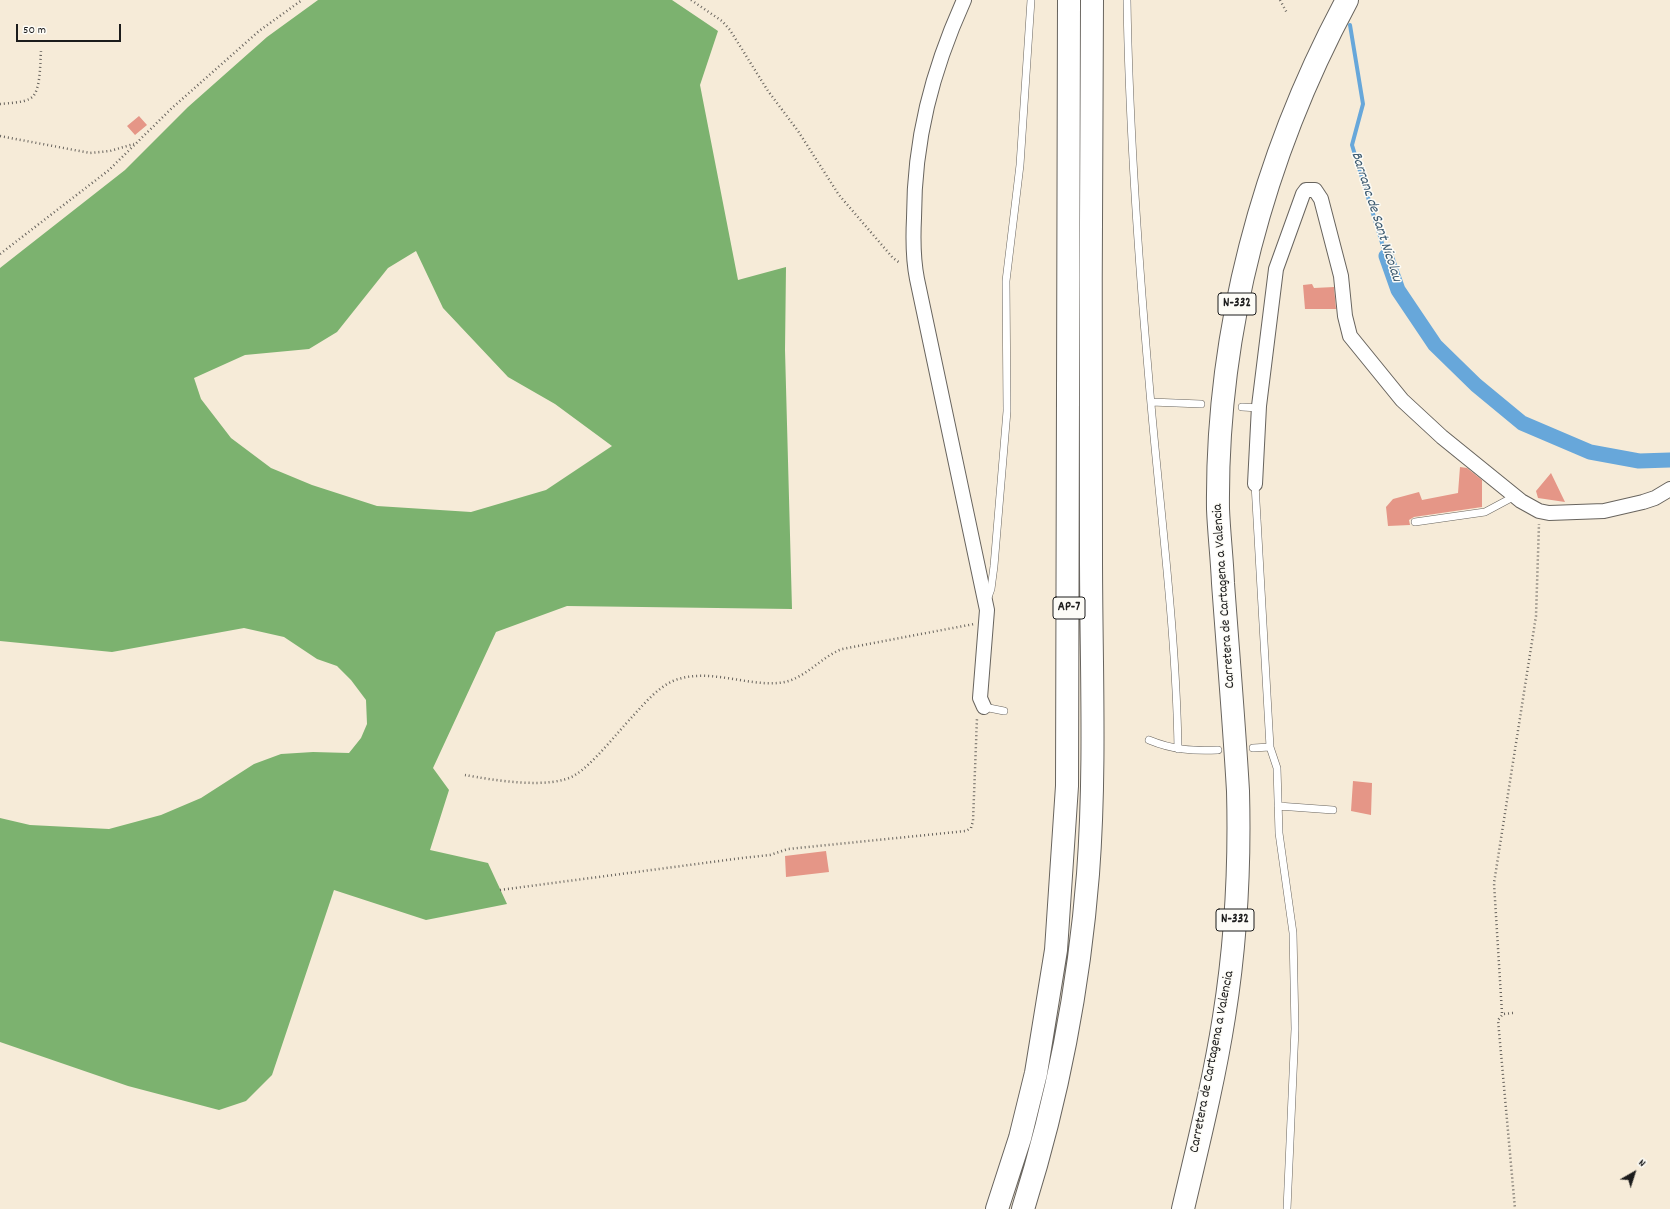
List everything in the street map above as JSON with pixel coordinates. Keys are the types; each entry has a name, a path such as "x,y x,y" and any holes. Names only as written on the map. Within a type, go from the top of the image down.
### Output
{"highway":[{"name":"AP-7","path":"997,1209 1020,1138 1036,1073 1056,950 1062,875 1067,786 1068,726 1069,0"},
{"name":"AP-7","path":"1023,1209 1040,1155 1057,1088 1080,939 1088,873 1092,695 1092,0"},
{"path":"1226,627 1211,580 1210,450 1224,320 1234,265 1246,217 1276,125 1299,70 1332,0"},
{"name":"Carretera de Cartagena a Valencia","path":"1184,1209 1224,1018 1232,966 1236,915 1239,836 1238,791 1218,509 1221,436 1230,343 1241,281 1256,220 1271,172 1310,72 1347,0"}],"street":[{"path":"964,0 946,40 935,72 921,133 915,169 914,266 986,604 980,698 984,707"},
{"path":"1255,484 1259,408 1276,269 1303,194 1306,190 1315,190 1321,199 1341,276 1346,326 1355,344 1402,400 1442,437 1515,496 1531,508 1542,512 1604,511 1643,502 1655,498 1670,489"}],"lane":[{"path":"986,604 991,588 994,566 1006,427 1006,282 1020,165 1031,0"},
{"path":"1127,0 1128,66 1151,402 1165,537 1174,664 1178,749"},
{"path":"1151,402 1201,404"},
{"path":"1242,406 1259,408"},
{"path":"1255,484 1270,747 1277,768 1279,833 1293,941 1295,1029 1287,1209"},
{"path":"1415,522 1485,512 1515,496"},
{"path":"984,707 1004,711"},
{"path":"1149,740 1178,749 1218,750"},
{"path":"1253,748 1270,747"},
{"path":"1278,806 1333,810"}],"path":[{"path":"0,254 109,170 172,108 259,31 302,0"},
{"path":"692,0 722,21 730,30 768,91 798,131 839,195 893,258 902,265 914,266"},
{"path":"1280,0 1287,14"},
{"path":"0,104 31,98 36,92 42,51"},
{"path":"0,136 90,152 110,151 136,144"},
{"path":"1502,1013 1494,883 1536,616 1539,522 1542,512"},
{"path":"465,775 502,782 529,783 568,779 582,770 651,696 672,681 717,676 779,683 798,678 833,652 842,649 986,622"},
{"path":"500,890 762,857 788,849 966,832 971,828 973,821 977,714 979,709 984,707"},
{"path":"1513,1013 1503,1014 1498,1020 1515,1209"}],"green space":[{"path":"318,0 672,0 718,31 700,85 738,280 786,267 785,350 792,609 567,606 496,632 433,768 449,790 430,850 488,863 507,904 426,920 334,890 272,1075 246,1101 219,1110 128,1086 0,1042 0,818 30,825 109,829 161,815 201,798 254,764 281,754 313,752 349,753 361,738 367,724 366,700 351,680 337,666 317,659 284,637 244,628 112,652 0,641 0,268 125,170 188,107 267,37","holes":["416,251 443,308 508,377 555,404 612,446 546,490 471,512 377,506 312,485 271,468 231,438 201,399 194,378 245,355 309,349 337,332 388,268"]}],"building":[{"path":"139,116 147,125 135,135 127,126"},
{"path":"1312,284 1314,288 1334,287 1336,309 1305,309 1303,285"},
{"path":"1460,467 1467,468 1482,480 1482,507 1414,517 1409,520 1410,525 1388,526 1386,507 1393,499 1419,492 1422,500 1458,493"},
{"path":"1551,473 1565,502 1538,498 1536,491"},
{"path":"1353,781 1372,783 1371,815 1351,811"},
{"path":"826,851 829,872 786,877 785,856"}],"waterway":[{"name":"Barranc de Sant Nicolau","path":"1350,25 1363,104 1352,145 1386,256"},
{"name":"Barranc de Sant Nicolau","path":"1386,256 1398,290 1435,345 1476,385 1522,423 1590,452 1639,461 1670,460"}]}
